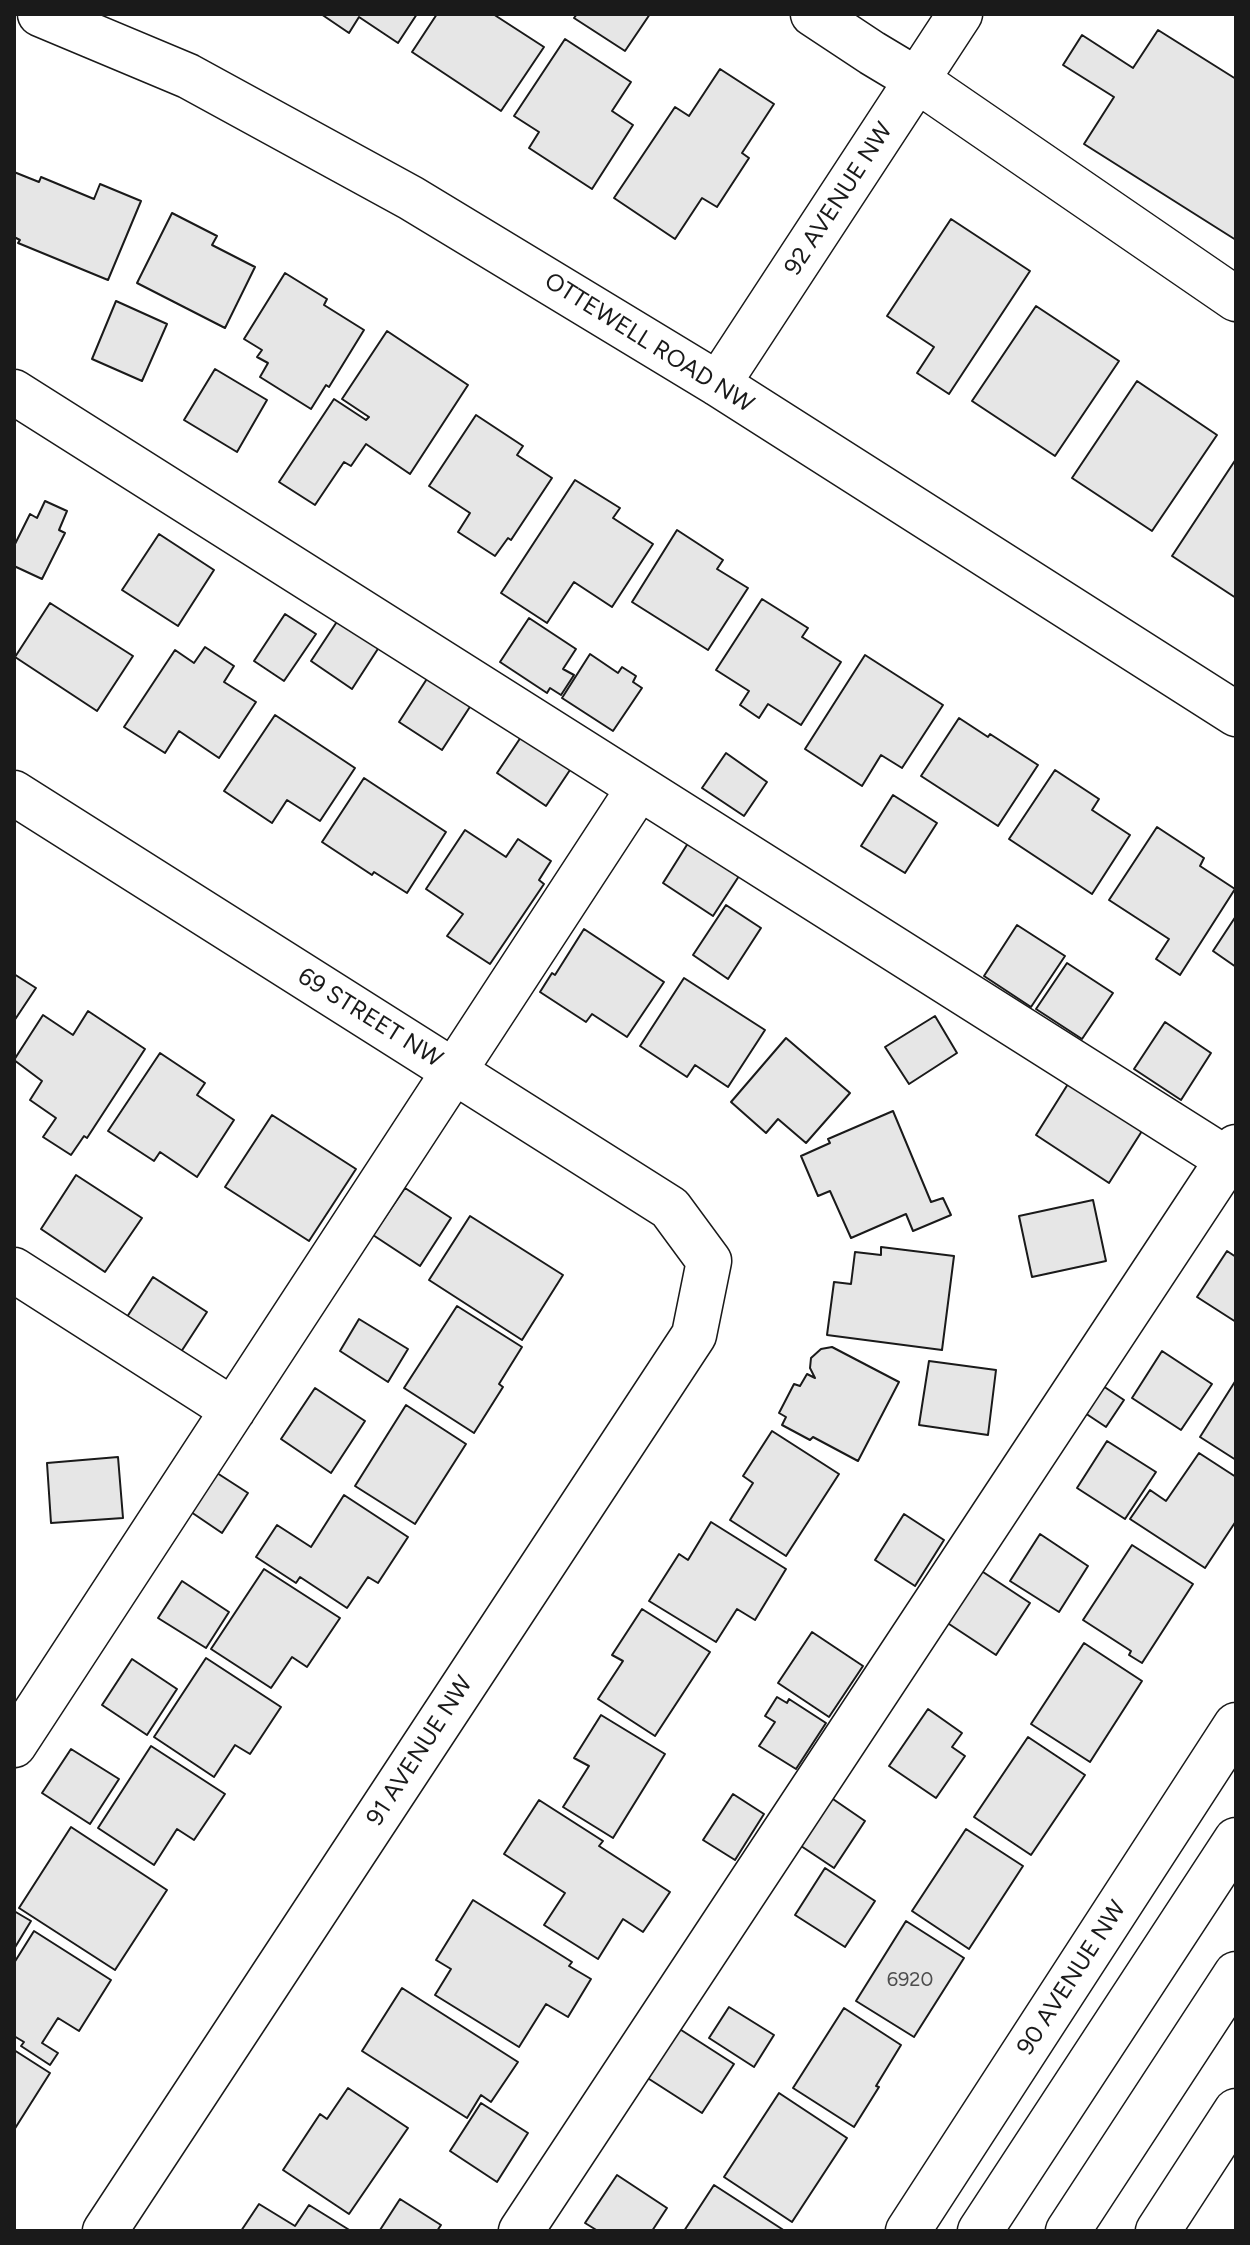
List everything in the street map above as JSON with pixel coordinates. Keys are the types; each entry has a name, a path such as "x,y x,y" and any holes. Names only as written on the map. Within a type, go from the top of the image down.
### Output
{"street":[{"name":"OTTEWELL ROAD NW","path":"40,14 188,76 411,198 718,384 1236,714"},
{"path":"813,14 917,80 1236,299"},
{"name":"92 AVENUE NW","path":"718,384 960,14"},
{"path":"14,392 639,788 1232,1153 521,2231"},
{"path":"14,1745 639,788"},
{"name":"69 STREET NW","path":"14,793 670,1208 709,1261"},
{"name":"91 AVENUE NW","path":"105,2231 694,1335 709,1261"},
{"path":"14,1270 233,1410"},
{"name":"90 AVENUE NW","path":"908,2231 1236,1725"},
{"path":"980,2231 1236,1840"},
{"path":"1068,2231 1236,1974"},
{"path":"1158,2231 1236,2111"}],"building":[{"path":"321,14 417,14 398,43 359,17 349,33"},
{"path":"437,14 493,14 544,47 501,111 412,52"},
{"path":"577,14 650,14 625,51 574,18"},
{"path":"1158,30 1236,79 1236,240 1084,144 1114,97 1063,65 1082,35 1133,68"},
{"path":"565,39 631,82 612,111 633,125 592,189 529,148 539,132 514,116"},
{"path":"720,69 774,104 742,153 749,158 717,207 702,198 675,239 614,198 675,107 689,116"},
{"path":"14,172 39,182 41,177 94,199 100,184 141,201 108,280 18,243 20,240 14,237"},
{"path":"172,213 217,236 212,245 255,267 225,328 137,283"},
{"path":"951,219 1030,271 949,394 917,373 934,347 887,316"},
{"path":"285,273 327,299 324,305 364,330 329,387 326,385 311,409 260,377 268,363 257,357 262,350 244,339"},
{"path":"116,301 167,324 142,381 92,359"},
{"path":"1036,306 1119,361 1055,456 972,401"},
{"path":"387,331 468,385 410,474 366,444 351,466 344,462 315,505 279,482 334,399 366,420 369,417 342,399"},
{"path":"215,369 267,400 237,452 184,420"},
{"path":"1137,381 1217,435 1152,531 1072,478"},
{"path":"476,415 523,446 517,455 552,478 511,540 508,538 495,556 458,532 470,513 429,486"},
{"path":"1236,459 1236,598 1172,556"},
{"path":"575,480 620,508 613,518 653,544 612,607 574,582 547,623 501,593"},
{"path":"45,501 67,511 59,530 65,533 42,579 14,566 14,546 30,514 37,518"},
{"path":"677,530 723,560 717,569 748,588 708,650 632,602"},
{"path":"159,534 214,570 178,626 122,590"},
{"path":"762,599 808,628 802,637 841,662 801,725 768,704 759,718 740,705 749,691 716,670"},
{"path":"50,603 133,656 97,711 15,657"},
{"path":"285,614 316,634 284,681 254,661"},
{"path":"342,614 383,641 352,689 311,661"},
{"path":"529,618 576,649 563,669 574,675 561,695 550,688 547,693 500,662"},
{"path":"205,647 234,666 224,682 256,702 219,758 179,731 165,753 124,727 175,650 194,663"},
{"path":"590,654 618,673 622,667 636,676 633,682 642,688 613,731 562,698"},
{"path":"865,655 943,705 902,768 881,755 862,786 805,749"},
{"path":"432,671 475,699 442,750 399,722"},
{"path":"275,715 355,768 320,821 287,800 272,823 224,791"},
{"path":"959,718 1038,765 998,826 921,776"},
{"path":"525,731 574,764 546,806 497,773"},
{"path":"726,753 767,782 744,816 702,788"},
{"path":"1055,770 1099,799 1092,810 1130,835 1092,894 1009,839"},
{"path":"364,778 446,832 407,893 374,872 372,875 322,842"},
{"path":"893,795 937,823 905,873 861,846"},
{"path":"1157,827 1204,858 1200,866 1235,889 1180,975 1156,959 1169,939 1109,900"},
{"path":"465,830 506,857 518,839 551,861 539,880 544,884 490,964 447,936 463,914 426,889"},
{"path":"690,840 741,873 713,916 663,883"},
{"path":"726,905 761,928 728,979 693,955"},
{"path":"1236,916 1236,967 1213,951"},
{"path":"1017,925 1065,956 1031,1007 984,976"},
{"path":"584,929 664,982 627,1037 592,1014 586,1022 540,992 552,973 555,975"},
{"path":"1067,963 1113,993 1082,1039 1036,1009"},
{"path":"14,974 36,988 14,1021"},
{"path":"684,978 765,1030 728,1087 695,1065 687,1077 640,1046"},
{"path":"88,1011 145,1049 87,1138 84,1136 71,1155 43,1137 56,1118 30,1100 42,1081 14,1060 43,1015 73,1035"},
{"path":"935,1016 957,1053 909,1084 885,1047"},
{"path":"1165,1022 1211,1053 1181,1100 1134,1069"},
{"path":"786,1038 850,1093 806,1143 778,1119 766,1133 731,1102"},
{"path":"160,1053 205,1083 197,1095 234,1120 197,1177 160,1152 154,1161 108,1131"},
{"path":"1068,1084 1142,1131 1109,1183 1036,1135"},
{"path":"893,1111 931,1202 943,1198 951,1215 913,1231 906,1214 851,1238 830,1191 818,1196 801,1156 830,1143 828,1139"},
{"path":"272,1115 356,1169 309,1241 225,1187"},
{"path":"76,1175 142,1218 105,1272 41,1229"},
{"path":"405,1188 451,1218 420,1266 373,1235"},
{"path":"1093,1200 1106,1261 1032,1277 1019,1216"},
{"path":"470,1216 563,1275 522,1340 429,1280"},
{"path":"881,1247 954,1256 942,1350 827,1335 834,1282 851,1284 855,1252 881,1255"},
{"path":"1227,1251 1236,1257 1236,1322 1197,1297"},
{"path":"153,1277 207,1312 179,1355 125,1320"},
{"path":"457,1306 522,1347 499,1384 503,1387 474,1433 404,1388"},
{"path":"359,1319 408,1349 388,1382 340,1351"},
{"path":"832,1347 899,1382 858,1461 813,1437 810,1440 782,1425 786,1417 779,1413 794,1384 800,1386 807,1374 815,1378 810,1368 811,1358 821,1349"},
{"path":"1162,1351 1212,1384 1181,1430 1132,1398"},
{"path":"929,1361 996,1370 988,1435 919,1425"},
{"path":"1236,1380 1236,1460 1200,1437"},
{"path":"1103,1386 1124,1400 1106,1427 1085,1413"},
{"path":"315,1388 365,1421 331,1473 281,1439"},
{"path":"406,1405 466,1444 415,1524 355,1486"},
{"path":"772,1431 839,1474 786,1556 730,1520 753,1483 743,1476"},
{"path":"1107,1441 1156,1472 1125,1519 1077,1488"},
{"path":"1199,1453 1236,1477 1236,1521 1205,1568 1130,1519 1150,1490 1166,1501"},
{"path":"118,1457 123,1518 51,1523 47,1463"},
{"path":"217,1473 248,1493 222,1533 191,1512"},
{"path":"344,1495 408,1537 378,1583 368,1577 347,1608 300,1577 296,1583 256,1557 277,1525 311,1547"},
{"path":"904,1514 944,1540 915,1586 875,1560"},
{"path":"711,1522 786,1569 755,1620 737,1609 716,1642 649,1601 679,1554 688,1560"},
{"path":"1040,1534 1088,1566 1059,1612 1010,1581"},
{"path":"1132,1545 1193,1584 1142,1663 1129,1655 1131,1651 1083,1620"},
{"path":"264,1569 340,1618 307,1667 292,1657 271,1688 211,1649"},
{"path":"980,1570 1030,1603 996,1655 946,1622"},
{"path":"182,1581 229,1612 206,1648 158,1618"},
{"path":"642,1609 710,1652 655,1736 598,1699 623,1661 612,1655"},
{"path":"812,1632 863,1666 829,1717 778,1683"},
{"path":"1084,1643 1142,1681 1090,1762 1031,1724"},
{"path":"206,1658 281,1707 250,1754 235,1745 214,1777 154,1737"},
{"path":"132,1659 177,1689 147,1735 102,1705"},
{"path":"777,1697 787,1703 789,1699 826,1723 796,1769 759,1746 775,1722 765,1716"},
{"path":"928,1709 962,1733 952,1747 965,1756 936,1798 889,1766"},
{"path":"601,1715 665,1754 613,1838 563,1807 589,1766 574,1758"},
{"path":"1028,1737 1085,1775 1031,1855 974,1817"},
{"path":"151,1746 225,1794 194,1840 177,1829 154,1865 98,1828"},
{"path":"71,1749 119,1779 90,1824 42,1793"},
{"path":"733,1794 764,1814 735,1860 703,1840"},
{"path":"830,1797 865,1821 834,1868 798,1844"},
{"path":"539,1800 603,1841 599,1846 670,1892 643,1932 623,1919 598,1959 544,1925 565,1893 504,1854"},
{"path":"71,1827 167,1890 115,1970 19,1908"},
{"path":"966,1829 1023,1866 969,1949 912,1911"},
{"path":"825,1868 875,1901 845,1947 795,1915"},
{"path":"473,1900 572,1962 569,1966 591,1979 568,2017 546,2004 519,2047 435,1995 451,1969 436,1960"},
{"path":"14,1911 31,1921 14,1949"},
{"path":"906,1921 964,1958 914,2037 856,2001"},
{"path":"34,1931 111,1980 79,2031 58,2018 42,2043 58,2053 50,2065 21,2046 24,2042 14,2036 14,1963"},
{"path":"402,1988 518,2062 491,2102 481,2095 467,2118 362,2051"},
{"path":"729,2007 774,2035 754,2067 709,2038"},
{"path":"844,2008 901,2045 854,2127 793,2088"},
{"path":"678,2028 734,2064 702,2113 646,2077"},
{"path":"14,2050 50,2073 14,2130"},
{"path":"348,2088 408,2128 349,2214 283,2170 320,2114 327,2119"},
{"path":"779,2093 847,2138 792,2222 724,2177"},
{"path":"481,2103 528,2133 497,2182 450,2151"},
{"path":"617,2175 667,2208 652,2231 598,2231 585,2223"},
{"path":"714,2185 785,2231 684,2231"},
{"path":"400,2199 441,2225 437,2231 380,2230"},
{"path":"259,2204 295,2226 309,2205 351,2231 241,2231"}]}
